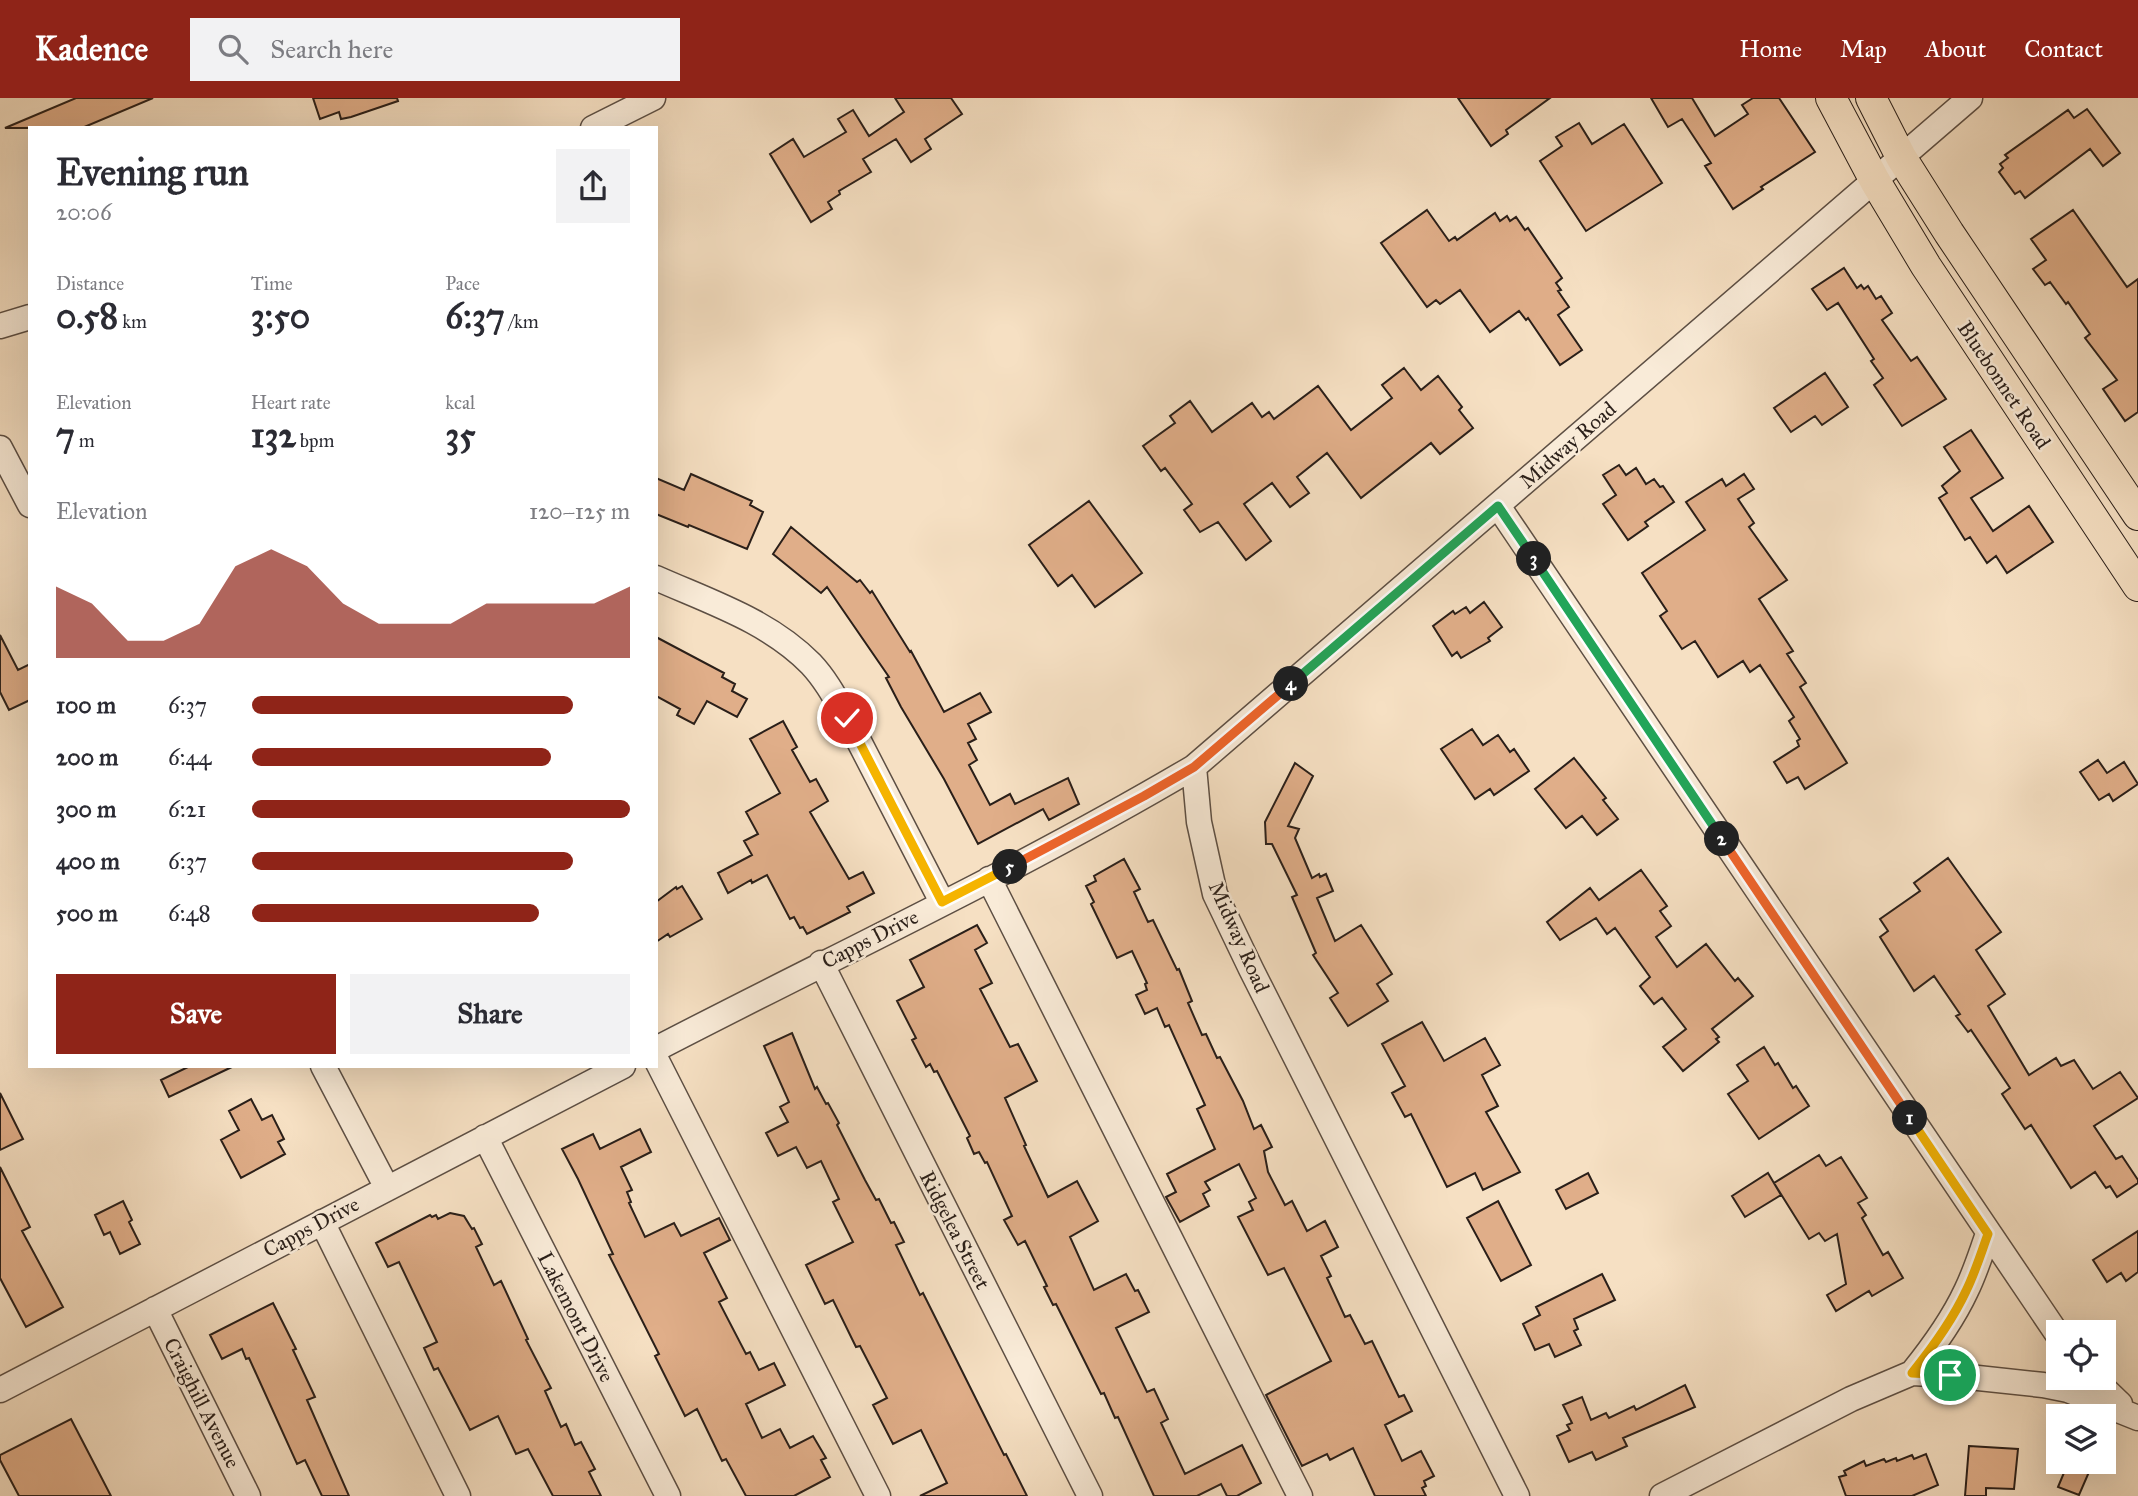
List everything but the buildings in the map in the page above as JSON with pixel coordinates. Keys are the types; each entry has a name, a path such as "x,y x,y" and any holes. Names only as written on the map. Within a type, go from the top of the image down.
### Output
{"main road":[{"path":"1831,98 1875,181"},
{"path":"1871,98 1901,157"},
{"name":"Bluebonnet Road","path":"1901,157 2138,515"},
{"name":"Bluebonnet Road","path":"1875,181 1933,278 2138,586"}],"street":[{"path":"597,126 653,98"},
{"name":"Midway Road","path":"1517,1496 1215,894 1199,822 1194,767 1970,98"},
{"path":"0,326 28,318"},
{"path":"0,449 28,501"},
{"path":"1498,506 2048,1320"},
{"path":"658,579 752,620 781,639 811,664 831,690 847,718 942,902"},
{"name":"Capps Drive","path":"658,1048 989,878 1194,767"},
{"path":"989,878 1300,1496"},
{"name":"Ridgelea Street","path":"821,963 1090,1496"},
{"path":"658,1063 878,1496"},
{"path":"324,1068 387,1188"},
{"name":"Capps Drive","path":"0,1390 619,1068"},
{"name":"Lakemont Drive","path":"485,1137 668,1496"},
{"path":"322,1222 458,1496"},
{"path":"1912,1373 1940,1338 1954,1314 1968,1288 1988,1234"},
{"name":"Craighill Avenue","path":"155,1309 248,1496"},
{"path":"1662,1496 1851,1399 1912,1373 2043,1385 2077,1394 2137,1418"},
{"path":"2103,1390 2137,1418"}],"route":[{"path":"847,718 942,902 1194,767 1498,506 1988,1234 1968,1288 1954,1314 1940,1338 1912,1373 1950,1375"}]}
